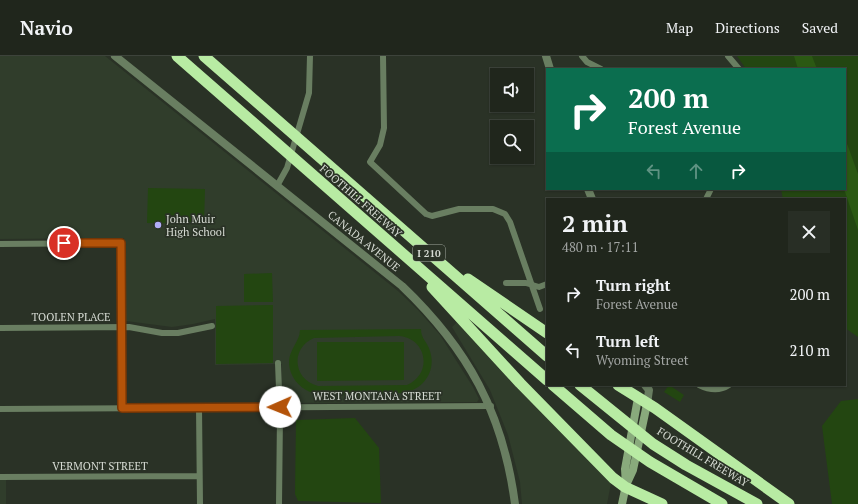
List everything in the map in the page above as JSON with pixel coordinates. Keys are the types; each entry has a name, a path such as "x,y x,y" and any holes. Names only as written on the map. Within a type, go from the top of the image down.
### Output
{"highway":[{"path":"167,56 202,79"},
{"name":"FOOTHILL FREEWAY","path":"177,56 304,169 546,379"},
{"name":"FOOTHILL FREEWAY","path":"204,56 546,355"},
{"path":"213,56 244,91"},
{"path":"422,248 546,332"},
{"path":"401,252 520,383 613,478 662,504"},
{"path":"554,386 611,435 650,462 722,504"},
{"name":"FOOTHILL FREEWAY","path":"581,386 653,444 686,465 757,504"},
{"path":"619,386 789,504"}],"main road":[{"path":"622,504 626,486 625,469 642,403"}],"street":[{"name":"CANADA AVENUE","path":"115,56 402,286 420,303 461,354 491,406 504,449 515,504"},
{"path":"277,186 287,168 309,93 310,56"},
{"path":"383,56 384,128 380,145 370,162 426,214 432,216 459,209 493,209 505,214 510,222 533,285 540,309"},
{"path":"546,56 550,68"},
{"path":"582,56 587,62 599,68"},
{"path":"728,56 738,68"},
{"path":"0,244 121,243 122,408"},
{"path":"506,283 526,283 539,287 546,284"},
{"name":"TOOLEN PLACE","path":"0,328 122,327 172,333 212,326"},
{"path":"278,363 280,407 279,504"},
{"path":"642,403 640,388 643,386"},
{"path":"701,386 707,389 716,390 726,386"},
{"name":"WEST MONTANA STREET","path":"0,408 491,406"},
{"path":"199,407 200,504"},
{"name":"VERMONT STREET","path":"0,477 199,476"}],"shaded area":[{"name":"John Muir High School","path":"0,56 105,56 398,291 418,310 440,335 473,387 479,399 477,402 282,403 282,364 215,365 215,319 172,327 126,321 124,238 0,239"},
{"path":"737,56 858,56 858,337 846,329 846,198 783,198 781,190 846,190 846,68 745,68"},
{"path":"794,56 812,56 817,68 798,68"},
{"path":"846,141 858,174 858,230 844,190 846,190"},
{"path":"148,188 205,189 204,224 147,223"},
{"path":"272,273 273,302 244,302 244,274"},
{"path":"273,305 273,363 216,364 216,306"},
{"path":"457,322 611,483 607,504 522,504 520,482 508,435 490,390 452,327"},
{"path":"421,329 432,359 429,374 421,385 408,392 367,395 328,395 310,392 295,381 289,364 290,354 298,338 300,330","holes":["399,336 408,338 416,343 421,349 423,365 421,373 415,380 407,385 318,386 310,383 299,371 298,356 301,349 306,343 314,338"]},
{"path":"317,342 404,342 404,380 317,381"},
{"path":"668,386 670,386 684,395 680,402 664,392"},
{"path":"858,399 858,504 832,504 822,426 841,401"},
{"path":"355,418 379,448 381,503 298,501 295,494 296,420"},
{"path":"0,480 6,480 6,504 0,504"}],"place":[{"name":"John Muir High School","path":"158,225"}],"route":[{"path":"64,243 121,243 122,408 280,407"}]}
